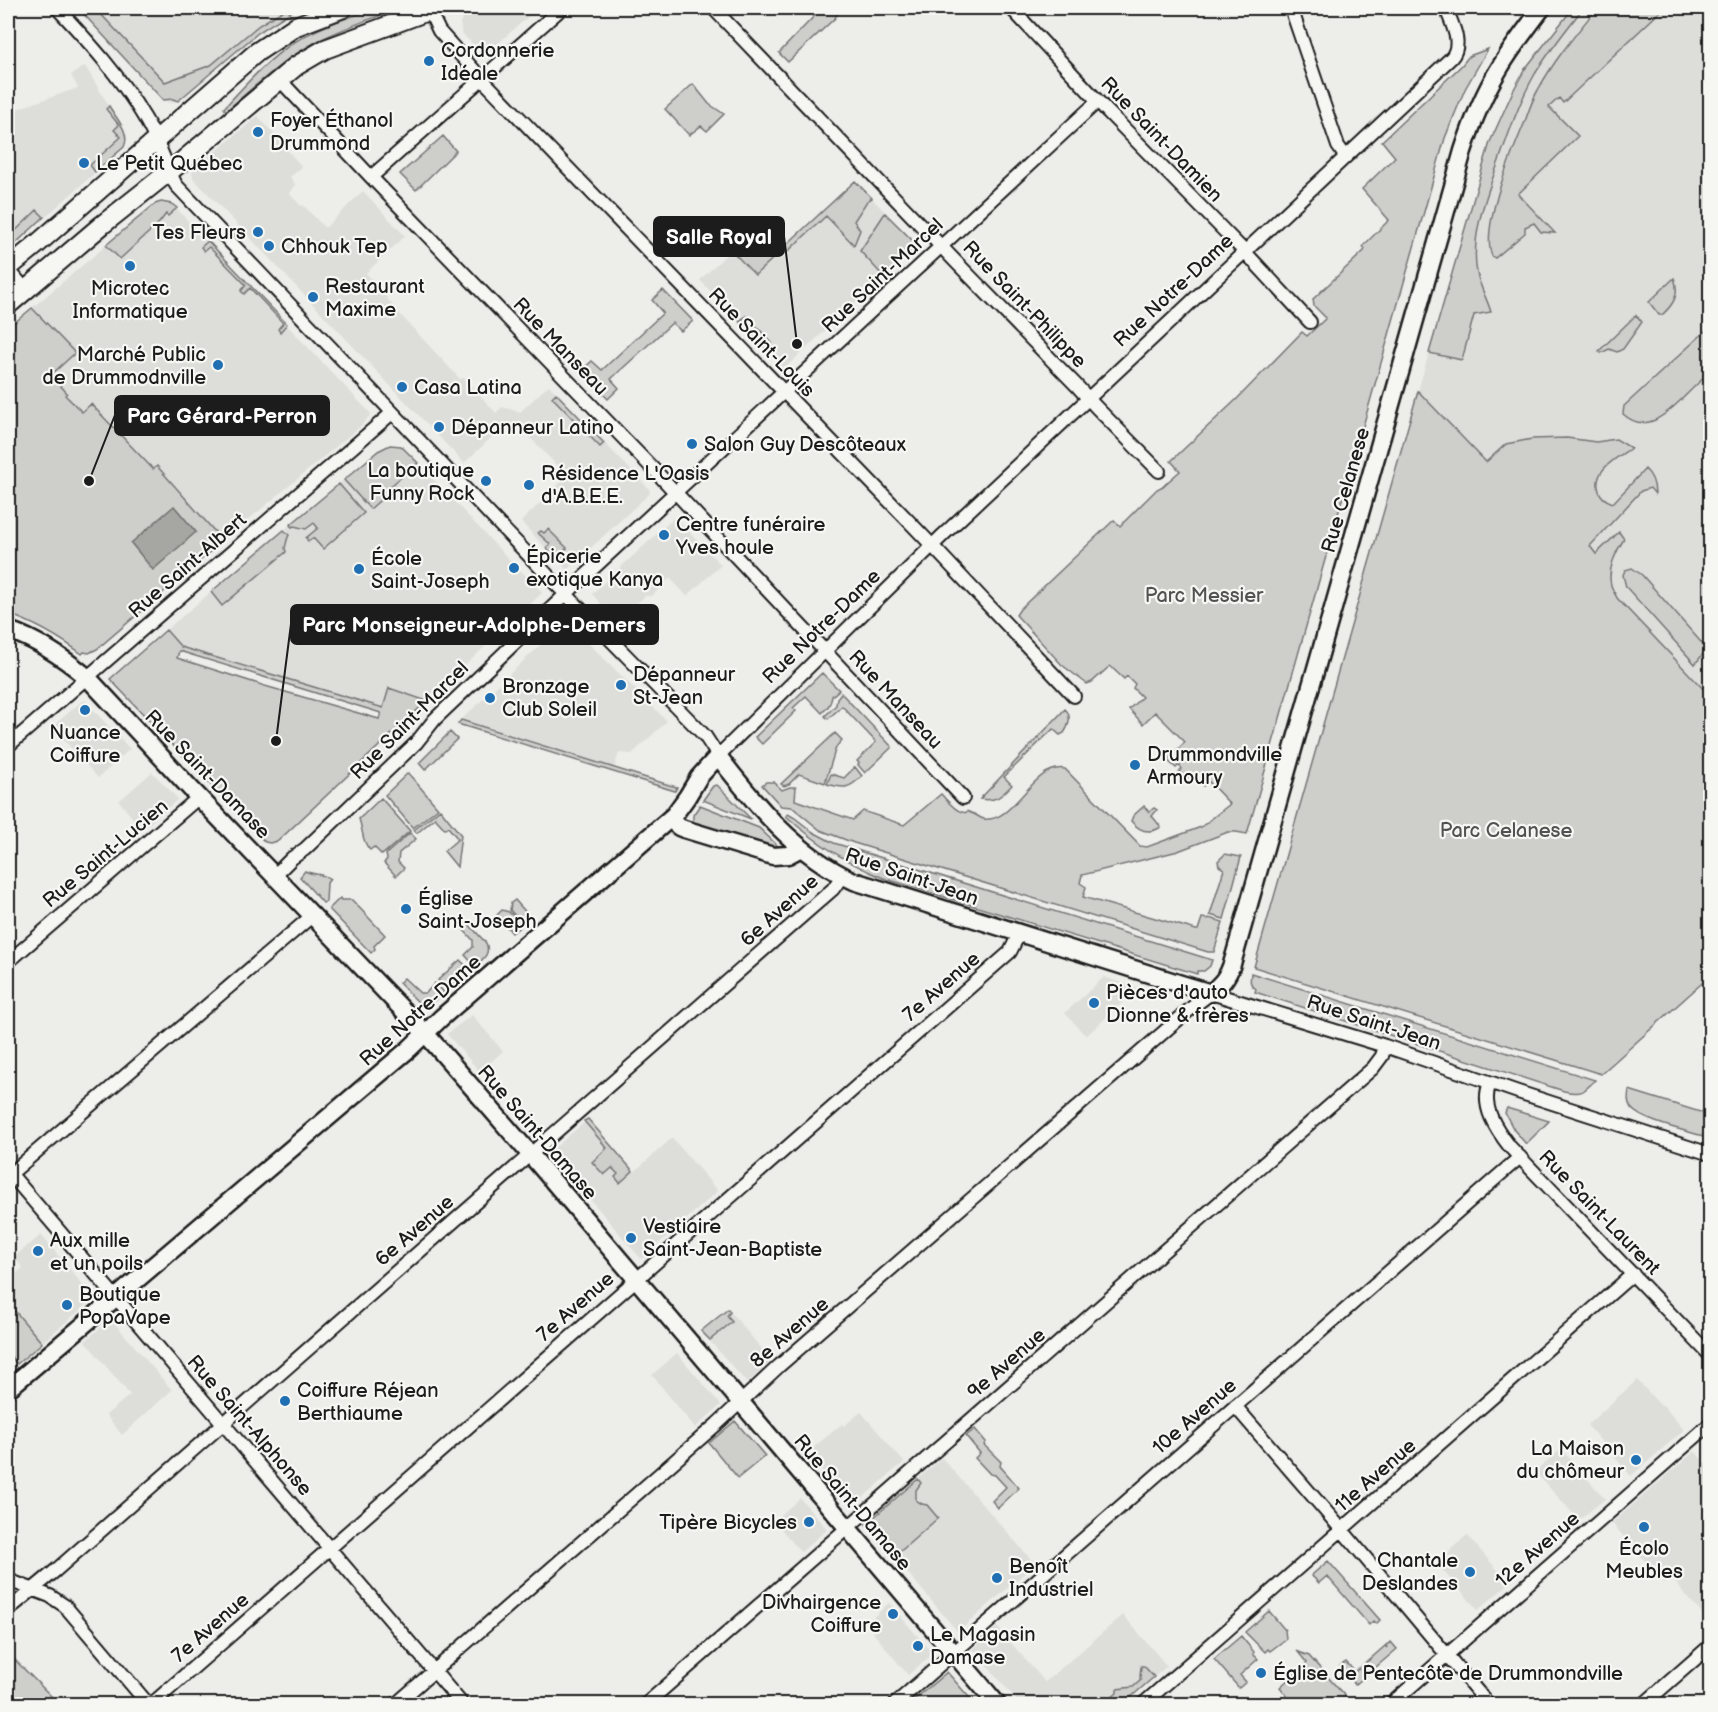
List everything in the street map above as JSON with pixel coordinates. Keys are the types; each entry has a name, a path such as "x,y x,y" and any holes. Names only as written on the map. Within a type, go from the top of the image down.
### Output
{"main road":[{"path":"8,269 270,42 296,26 344,8"},
{"path":"8,305 296,66 325,49 433,9"}],"street":[{"name":"Rue Saint-Jean","path":"57,8 94,47 120,80 146,119 176,185 566,594 705,736 718,756 769,818 823,865 842,876 870,887 1385,1046 1490,1083 1710,1154"},
{"path":"371,177 562,8"},
{"name":"Rue Saint-Philippe","path":"713,8 1160,471"},
{"name":"Rue Saint-Damien","path":"1011,8 1310,322"},
{"path":"1291,8 1338,146 1346,156"},
{"name":"Rue Notre-Dame","path":"8,1389 409,1049 670,819 699,777 718,756 932,546 1451,58 1457,48 1457,41 1446,8"},
{"name":"Rue Celanese","path":"1211,993 1227,977 1232,964 1463,151 1477,113 1497,72 1513,46 1542,8"},
{"name":"Rue Saint-Louis","path":"433,9 439,32 482,79 1074,696"},
{"name":"Rue Manseau","path":"279,79 963,798"},
{"name":"Rue Saint-Marcel","path":"275,875 416,743 435,719 566,594 1098,100"},
{"path":"8,269 25,289"},
{"name":"Rue Saint-Albert","path":"8,746 392,412"},
{"name":"Rue Saint-Damase","path":"8,630 43,645 72,664 88,678 425,1033 997,1704"},
{"name":"Rue Saint-Lucien","path":"8,962 199,797"},
{"path":"670,819 684,829 774,856 788,855 801,848"},
{"name":"6e Avenue","path":"8,1610 833,889 842,876"},
{"path":"8,1174 313,915"},
{"name":"7e Avenue","path":"150,1704 1010,951 1017,942 1019,934"},
{"name":"8e Avenue","path":"396,1704 779,1366 1211,993"},
{"name":"9e Avenue","path":"646,1704 1373,1068 1382,1056 1385,1046"},
{"name":"Rue Saint-Laurent","path":"1490,1083 1487,1101 1491,1117 1500,1134 1710,1355"},
{"name":"10e Avenue","path":"895,1704 1520,1157"},
{"name":"Rue Saint-Alphonse","path":"8,1174 462,1704"},
{"name":"11e Avenue","path":"1143,1704 1634,1274"},
{"path":"1235,1406 1488,1704"},
{"name":"12e Avenue","path":"1391,1704 1710,1424"},
{"path":"8,1580 50,1596 65,1606 150,1704"},
{"path":"1644,1704 1710,1646"}],"shaded area":[{"path":"78,8 297,8 259,32 178,101 171,103 163,100"},
{"path":"485,8 538,8 485,55 462,34 460,23 469,13"},
{"path":"1573,8 1710,8 1710,696 1418,391 1490,142 1525,69"},
{"path":"85,66 126,134 126,143 16,243 8,244 8,112 78,88 71,75"},
{"path":"258,116 302,167 290,177 296,185 289,193 325,228 363,191 405,236 366,273 395,309 460,379 464,378 496,413 502,407 520,412 549,385 649,489 650,493 567,570 521,522 567,476 518,425 512,430 506,424 464,463 193,178 192,172 196,168"},
{"path":"855,181 916,246 785,368 700,280 759,223 783,248"},
{"path":"161,202 172,204 175,207 371,414 363,424 223,541 158,466 154,469 91,404 82,412 65,395 66,393 51,375 75,353 32,308 155,204"},
{"name":"École Saint-Joseph","path":"390,445 405,449 542,593 427,701 389,689 382,708 181,646 166,630 378,451"},
{"path":"174,506 196,532 153,570 131,543"},
{"path":"675,517 721,565 687,596 670,578 652,596 645,596 617,621 592,594"},
{"path":"566,621 667,721 632,754 619,753 614,768 461,720"},
{"path":"82,701 85,701 130,749 98,778 52,727"},
{"path":"152,772 178,799 142,830 119,801"},
{"path":"1104,977 1138,988 1086,1036 1065,1013"},
{"path":"472,1015 503,1051 480,1072 447,1034"},
{"path":"588,1119 634,1172 672,1138 718,1191 641,1259 550,1152"},
{"path":"41,1235 94,1298 17,1364 8,1353 8,1281 23,1268 14,1257"},
{"path":"728,1309 772,1361 747,1383 701,1331"},
{"path":"111,1319 172,1390 122,1435 106,1415 130,1395 85,1341"},
{"path":"677,1353 721,1405 695,1428 652,1375"},
{"path":"1637,1380 1661,1406 1663,1405 1684,1430 1631,1476 1587,1425"},
{"path":"861,1412 904,1462 852,1507 807,1453 842,1424 844,1426"},
{"path":"1561,1449 1605,1499 1579,1520 1535,1472"},
{"path":"1695,1451 1710,1469 1710,1623 1671,1578 1664,1583 1612,1523"},
{"path":"942,1458 1035,1564 958,1632 866,1524"},
{"path":"800,1498 827,1529 801,1552 774,1521"},
{"path":"1467,1535 1501,1574 1503,1573 1511,1582 1478,1610 1436,1563"},
{"path":"889,1603 933,1654 908,1675 866,1624"},
{"path":"1123,1615 1167,1666 1123,1704 1020,1704 973,1649 997,1627 1045,1682"}],"green space":[{"path":"78,8 95,8 165,82 211,65 259,25 287,8 297,8 259,32 178,101 163,100"},
{"path":"378,8 400,8 346,28 314,43 258,83 226,111 224,108 267,64 296,41 326,26"},
{"path":"822,8 840,8 835,18 788,62 779,53"},
{"path":"1573,8 1583,8 1546,57 1530,84 1512,126 1481,215 1475,259 1478,278 1491,312 1474,315 1462,360 1429,353 1490,142 1525,69"},
{"path":"1597,8 1664,8 1563,103 1559,98 1549,107 1578,136 1518,194 1555,233 1541,232 1534,223 1525,227 1525,233 1495,258 1492,256 1489,243 1494,210 1505,171 1532,102 1558,58"},
{"name":"Parc Messier","path":"1488,49 1465,89 1445,138 1247,834 1228,832 1178,851 1082,875 1080,883 1086,887 1083,897 1196,930 1202,918 1223,922 1214,952 854,843 820,830 792,807 781,806 762,785 766,782 774,782 782,790 796,787 795,800 853,820 863,811 904,825 941,794 959,811 967,811 984,819 995,818 1005,812 1043,775 1054,770 1065,769 1140,846 1147,847 1201,827 1230,804 1209,782 1203,786 1192,774 1186,779 1179,772 1182,769 1179,765 1176,768 1167,760 1185,742 1155,712 1143,724 1129,709 1142,697 1133,688 1135,684 1127,676 1124,679 1110,666 1087,684 1062,665 1016,615 1114,520 1120,526 1157,489 1180,471 1171,461 1237,399 1302,332 1307,336 1326,318 1314,306 1313,299 1364,251 1363,246 1389,220 1362,189 1395,157 1382,141 1469,56"},
{"path":"693,84 709,104 724,114 707,131 701,126 689,135 665,109"},
{"path":"109,106 122,126 126,142 124,147 95,172 90,165 121,137 114,130 119,125 106,109"},
{"path":"443,136 456,151 416,190 400,174"},
{"path":"855,181 872,198 867,201 854,221 860,230 854,245 826,216 787,252 778,254 755,275 731,250 759,223 783,248"},
{"path":"161,202 172,204 177,208 168,216 166,214 120,259 106,245 155,204"},
{"path":"37,210 44,217 16,243 8,244 8,238"},
{"path":"885,213 916,246 884,277 860,251"},
{"path":"208,241 287,324 280,332 278,329 283,323 250,288 244,294 241,291 246,285 209,247 204,251 201,247"},
{"path":"1674,278 1676,294 1673,303 1662,315 1659,315 1649,302"},
{"path":"663,290 693,321 681,331 672,323 611,379 619,388 608,399 581,371 592,361 602,370 663,313 652,300"},
{"path":"32,308 75,353 51,375 67,393 65,395 82,412 91,404 153,469 157,466 223,541 97,649 89,653 82,654 46,631 8,614 8,328"},
{"path":"1636,315 1642,322 1623,349 1617,352 1609,349 1601,353 1599,351"},
{"path":"747,316 772,343 769,345 772,349 769,353 739,321"},
{"path":"1710,327 1710,372 1670,410 1655,420 1640,423 1623,414 1624,406"},
{"name":"Parc Celanese","path":"1418,391 1486,462 1506,444 1532,439 1567,438 1596,442 1616,439 1631,448 1602,471 1598,484 1601,496 1613,503 1645,469 1654,484 1655,494 1650,488 1641,491 1590,546 1596,554 1619,532 1624,539 1615,555 1610,573 1611,585 1617,598 1710,696 1710,976 1601,1074 1254,967"},
{"path":"556,393 604,443 600,447 552,397"},
{"path":"390,445 401,446 418,463 385,491 387,494 370,509 344,480 378,451"},
{"path":"339,484 364,513 323,549 313,538 308,541 306,538 318,528 314,523 306,529 290,525"},
{"path":"548,529 567,548 562,554 564,557 559,562 546,548 550,544 538,533 541,531 544,533"},
{"path":"284,530 289,535 286,552 222,606 211,592"},
{"path":"1632,568 1642,575 1707,649 1695,664 1626,587 1623,575 1625,570"},
{"path":"166,630 181,647 383,708 389,688 427,701 278,841 270,843 265,842 110,679","holes":["179,651 381,713 379,719 265,686 177,658"]},
{"path":"822,673 839,690 832,696 828,707 822,713 806,696 793,708 796,711 762,744 755,737"},
{"path":"841,693 892,747 865,773 857,761 876,742 842,706 828,719 825,716 836,705"},
{"path":"1065,709 1069,721 1064,733 1060,735 1053,729 1004,777 1012,785 1002,795 991,800 980,799"},
{"path":"461,720 677,787 675,791 458,724"},
{"path":"450,732 457,739 425,770 419,763"},
{"path":"835,733 842,740 836,747 825,783 799,774 789,784 784,786 781,784"},
{"path":"855,767 862,776 850,786 827,784 831,774 844,778"},
{"path":"408,773 438,808 413,828 385,795"},
{"path":"717,785 751,819 703,800 713,786"},
{"path":"381,798 410,831 382,855 374,847 370,850 367,847 359,819"},
{"path":"700,805 759,828 779,847 775,848 693,823 693,815"},
{"path":"1144,806 1149,812 1154,808 1157,810 1152,816 1161,827 1153,831 1145,831 1131,821"},
{"path":"440,809 461,835 457,867 444,851 458,839 448,827 445,829 435,818 417,833 414,830"},
{"path":"788,814 813,832 834,843 1212,960 1210,966 1204,971 1197,971 1197,974 886,879 833,852 797,826 786,816"},
{"path":"410,833 416,839 399,853 398,862 404,868 396,876 384,863 387,859 386,854"},
{"path":"1225,854 1241,857 1224,919 1210,915 1224,869 1219,866 1218,861"},
{"path":"305,871 330,879 327,883 326,902 323,903 300,877"},
{"path":"340,898 341,900 352,900 385,935 374,946 375,949 371,953 329,909"},
{"path":"515,900 531,918 512,933 497,915 502,910 509,912 515,918 510,910 511,903"},
{"path":"465,920 486,943 488,950 475,966 465,955 473,947 473,940 460,926"},
{"path":"460,960 470,970 452,986 449,982 444,986 438,980"},
{"path":"1251,973 1595,1080 1582,1092 1564,1091 1255,992 1256,989 1250,982"},
{"path":"404,978 420,993 426,993 435,983 444,992 428,1006 423,1007 399,983"},
{"path":"1629,1090 1710,1115 1710,1138 1645,1118 1631,1108"},
{"path":"1507,1108 1549,1121 1526,1144 1514,1130 1505,1113"},
{"path":"588,1119 633,1171 620,1183 615,1177 618,1174 612,1168 604,1175 592,1162 607,1148 584,1121"},
{"path":"8,1303 42,1343 17,1364 8,1353"},
{"path":"728,1309 730,1312 727,1316 732,1322 710,1340 701,1331"},
{"path":"735,1421 765,1456 738,1478 709,1443"},
{"path":"975,1429 986,1442 984,1445 1001,1462 1000,1466 1019,1488 998,1508 992,1501 1006,1487 975,1458 980,1453 966,1436"},
{"path":"918,1479 921,1483 916,1490 916,1500 927,1505 938,1518 894,1557 866,1524"},
{"path":"1328,1561 1380,1620 1376,1624 1373,1621 1369,1625 1327,1576 1319,1583 1312,1576"},
{"path":"1269,1611 1285,1630 1286,1639 1265,1652 1245,1632"},
{"path":"1241,1636 1258,1659 1240,1675 1246,1682 1239,1688 1214,1659"},
{"path":"1391,1642 1397,1649 1355,1685 1340,1666 1346,1662 1355,1672 1359,1668 1361,1671 1363,1669 1361,1667 1385,1646 1387,1648 1386,1645"},
{"path":"1298,1652 1309,1656 1352,1704 1280,1703 1287,1696 1280,1687 1307,1663"},
{"path":"8,1653 59,1704 8,1703"},
{"path":"1141,1666 1144,1666 1154,1677 1123,1704 1104,1704 1117,1693 1117,1689 1133,1687 1141,1680"},
{"path":"947,1672 975,1704 909,1704"}],"place":[{"name":"Cordonnerie Idéale","path":"429,61"},
{"name":"Foyer Éthanol Drummond","path":"258,132"},
{"name":"Le Petit Québec","path":"84,163"},
{"name":"Tes Fleurs","path":"258,232"},
{"name":"Chhouk Tep","path":"269,246"},
{"name":"Microtec Informatique","path":"130,266"},
{"name":"Restaurant Maxime","path":"313,297"},
{"name":"Salle Royal","path":"797,344"},
{"name":"Marché Public de Drummodnville","path":"218,365"},
{"name":"Casa Latina","path":"402,387"},
{"name":"Dépanneur Latino","path":"439,427"},
{"name":"Salon Guy Descôteaux","path":"692,444"},
{"name":"Parc Gérard-Perron","path":"89,481"},
{"name":"La boutique Funny Rock","path":"486,481"},
{"name":"Résidence L'Oasis d'A.B.E.E.","path":"529,485"},
{"name":"Centre funéraire Yves houle","path":"664,535"},
{"name":"Épicerie exotique Kanya","path":"514,568"},
{"name":"École Saint-Joseph","path":"359,569"},
{"name":"Dépanneur St-Jean","path":"621,685"},
{"name":"Bronzage Club Soleil","path":"490,698"},
{"name":"Nuance Coiffure","path":"85,710"},
{"name":"Parc Monseigneur-Adolphe-Demers","path":"276,741"},
{"name":"Drummondville Armoury","path":"1135,765"},
{"name":"Église Saint-Joseph","path":"406,909"},
{"name":"Pièces d'auto Dionne & frères","path":"1094,1003"},
{"name":"Vestiaire Saint-Jean-Baptiste","path":"631,1238"},
{"name":"Aux mille et un poils","path":"38,1251"},
{"name":"Boutique PopaVape","path":"67,1305"},
{"name":"Coiffure Réjean Berthiaume","path":"285,1401"},
{"name":"La Maison du chômeur","path":"1636,1460"},
{"name":"Tipère Bicycles","path":"809,1522"},
{"name":"Écolo Meubles","path":"1644,1527"},
{"name":"Chantale Deslandes","path":"1470,1572"},
{"name":"Benoît Industriel","path":"997,1578"},
{"name":"Divhairgence Coiffure","path":"893,1614"},
{"name":"Le Magasin Damase","path":"918,1646"},
{"name":"Église de Pentecôte de Drummondville","path":"1261,1673"}]}
